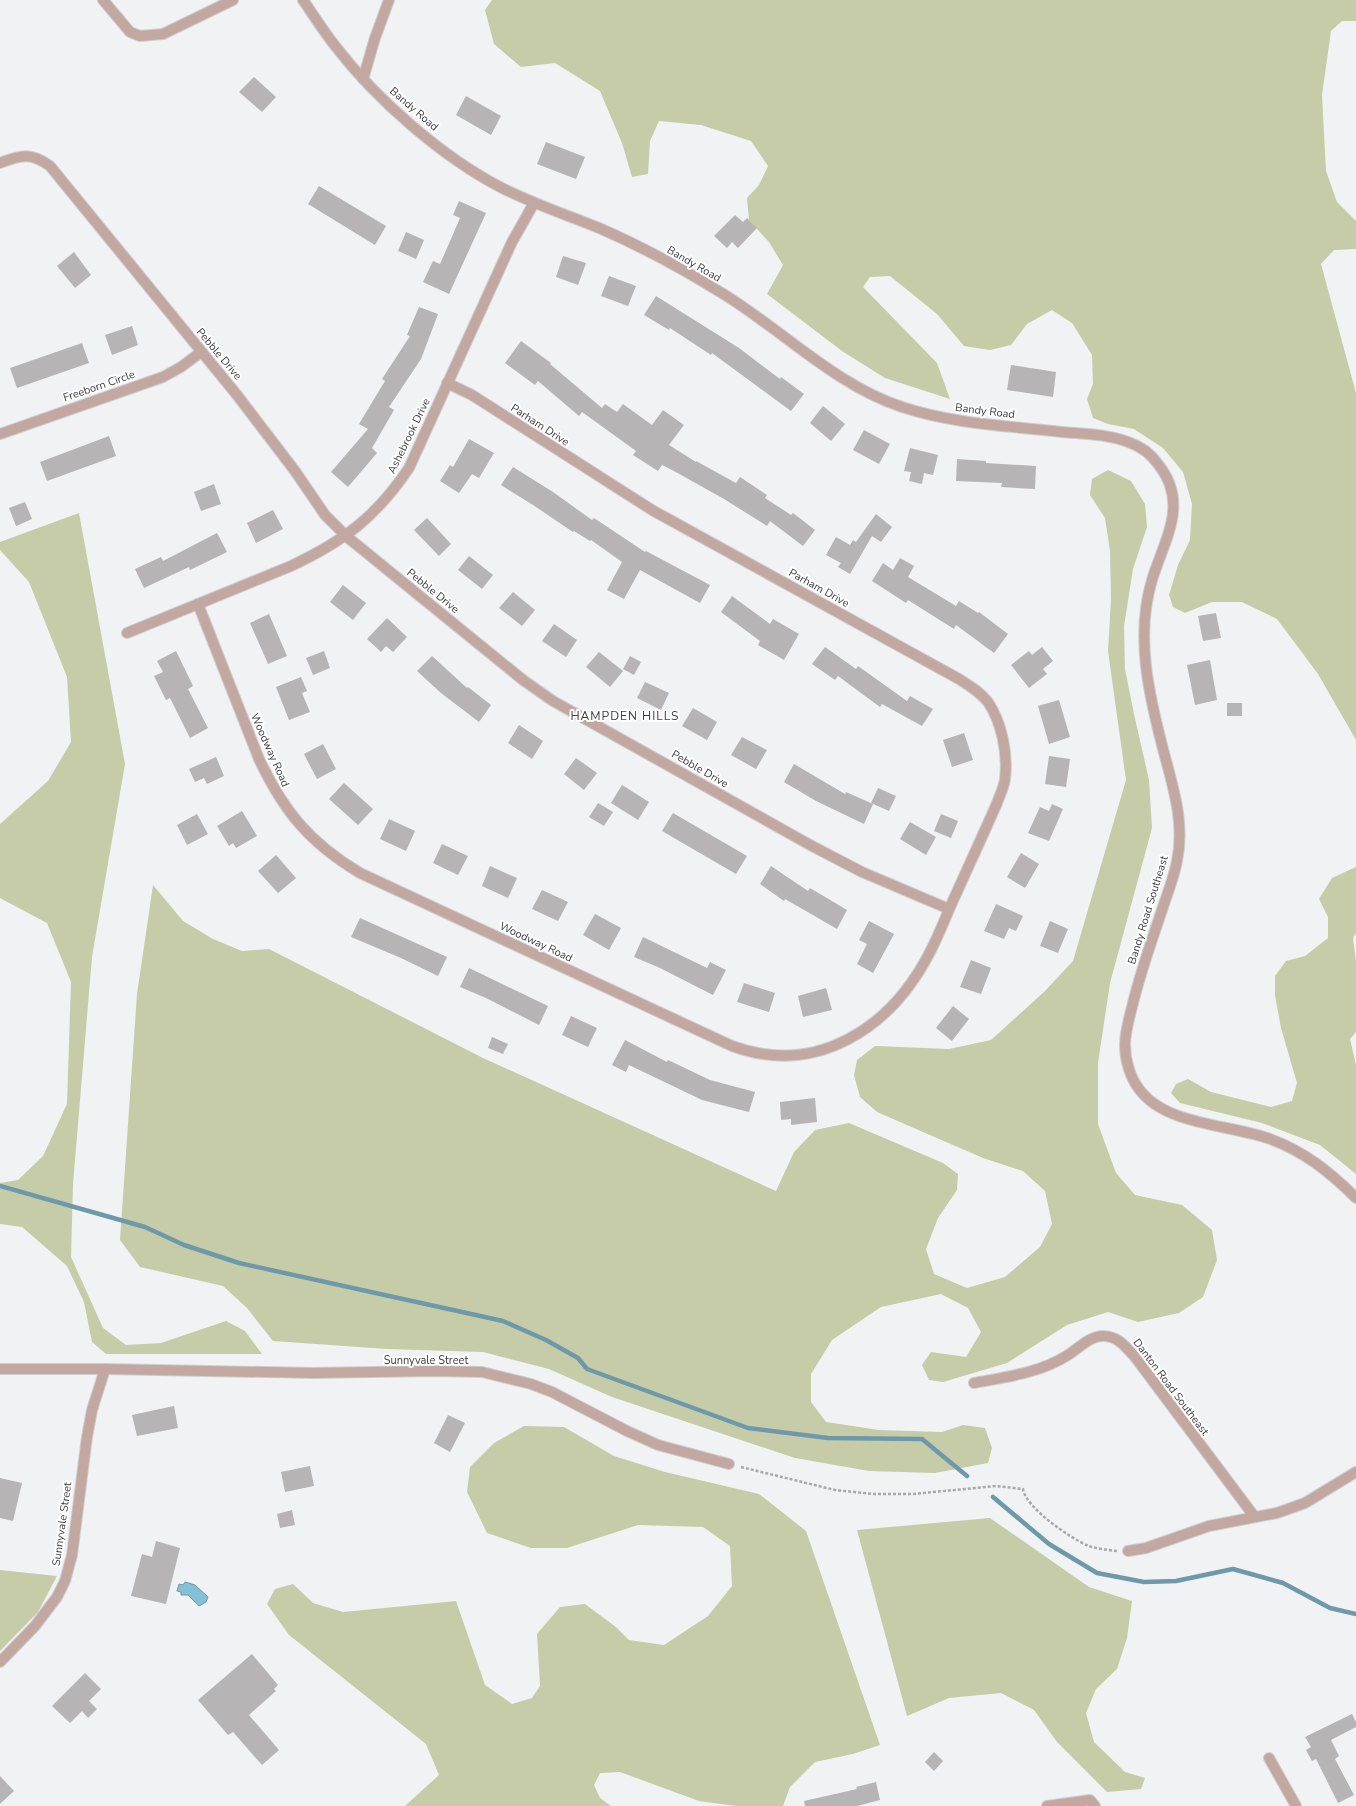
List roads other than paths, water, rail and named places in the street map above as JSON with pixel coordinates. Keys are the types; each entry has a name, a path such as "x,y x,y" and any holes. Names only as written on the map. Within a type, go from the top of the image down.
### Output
{"street":[{"path":"103,0 130,32 140,36 163,34 233,0"},
{"name":"Bandy Road","path":"303,0 335,46 363,78 402,116 445,151 499,186 600,229 675,266 760,318 846,379 878,397 898,406 929,415 973,422 1106,437 1128,442"},
{"path":"363,78 375,38 389,0"},
{"name":"Pebble Drive","path":"0,163 19,156 30,156 41,159 50,166 237,395 295,471 325,515 346,536 523,680 554,701 812,846 862,872 949,909"},
{"name":"Ashebrook Drive","path":"127,633 315,555 346,536 369,517 393,492 409,468 512,242 534,202"},
{"name":"Freeborn Circle","path":"0,434 163,377 181,367 201,352"},
{"name":"Parham Drive","path":"447,384 472,395 652,510 959,679 976,690 996,716 1004,742 1006,764 1005,780 997,803 949,909"},
{"name":"Bandy Road Southeast","path":"1128,442 1147,453 1157,461 1166,475 1172,490 1174,502 1169,538 1150,584 1145,610 1144,632 1146,667 1152,708 1177,800 1180,818 1180,842 1177,865 1136,987 1127,1026 1125,1044 1126,1060 1132,1076 1140,1090 1151,1102 1164,1111 1179,1117 1246,1131 1273,1140 1298,1152 1322,1167 1356,1198"},
{"name":"Woodway Road","path":"198,604 259,759 270,782 282,803 300,826 320,846 337,859 360,873 732,1046 748,1052 769,1056 796,1056 833,1048 860,1034 878,1020 915,977 930,952 949,909"},
{"name":"Danton Road Southeast","path":"974,1384 1028,1372 1050,1365 1067,1356 1093,1338 1103,1336 1113,1337 1122,1342 1135,1357 1254,1516"},
{"name":"Sunnyvale Street","path":"0,1369 105,1369 314,1373 434,1371 482,1372 531,1384 552,1392 627,1431 658,1445 729,1464"},
{"name":"Sunnyvale Street","path":"0,1662 57,1598 65,1581 72,1555 88,1430 92,1410 105,1369"},
{"path":"1128,1551 1146,1548 1209,1526 1254,1516 1277,1513 1305,1503 1356,1472"},
{"path":"1269,1758 1296,1806"},
{"path":"1047,1806 1090,1800 1094,1806"}],"water":[{"path":"185,1582 195,1585 208,1597 206,1602 199,1606 188,1595 181,1595 181,1592 177,1591 179,1584 183,1585"}],"waterway":[{"path":"0,1186 145,1227 184,1245 239,1263 503,1321 546,1340 578,1358 587,1369 748,1428 828,1438 922,1439 967,1476"},
{"path":"993,1497 1049,1544 1097,1573 1144,1582 1176,1581 1233,1569 1283,1583 1330,1608 1356,1614"}],"district":[{"name":"HAMPDEN HILLS","path":"625,716"}]}
